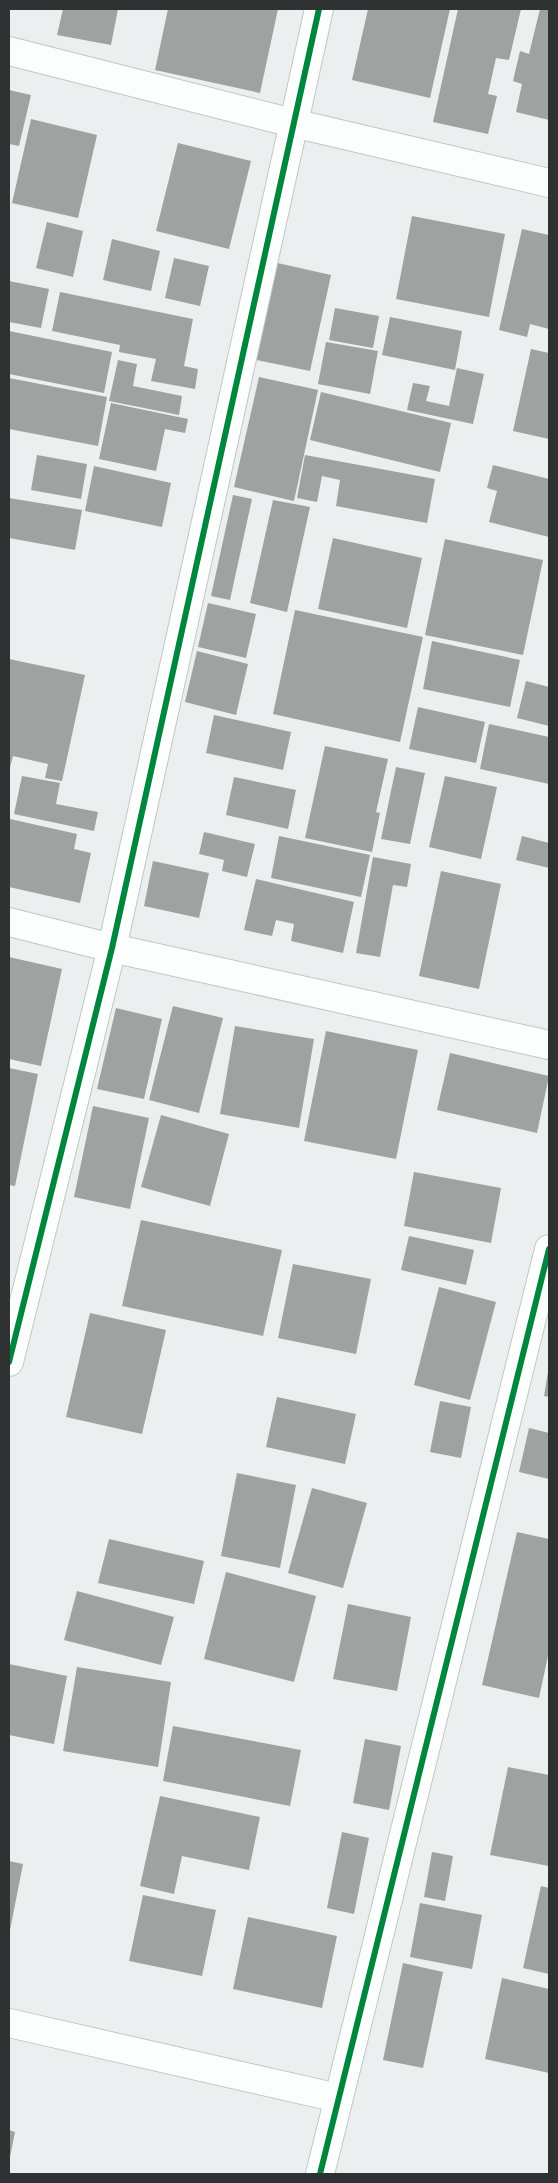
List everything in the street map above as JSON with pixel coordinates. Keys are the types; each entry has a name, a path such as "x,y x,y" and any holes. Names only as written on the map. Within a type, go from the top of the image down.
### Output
{"street":[{"path":"9,1362 112,948 319,9"},
{"path":"9,51 293,123 549,183"},
{"path":"9,922 112,948 549,1045"},
{"path":"320,2174 549,1249"},
{"path":"9,2023 338,2098"}],"building":[{"path":"63,9 118,9 111,45 57,35"},
{"path":"168,9 278,9 260,93 155,70"},
{"path":"368,9 450,9 430,98 352,80"},
{"path":"458,9 521,9 509,60 496,58 488,94 497,96 488,134 433,122"},
{"path":"540,9 549,9 549,120 516,112 522,84 513,81 520,51 529,54"},
{"path":"9,90 31,95 19,146 9,144"},
{"path":"31,119 97,135 78,218 12,203"},
{"path":"178,143 251,161 229,249 156,231"},
{"path":"412,216 505,234 489,317 396,299"},
{"path":"47,222 83,231 73,277 36,268"},
{"path":"522,229 549,235 549,329 530,324 527,337 499,330"},
{"path":"112,239 160,251 151,291 103,280"},
{"path":"174,258 209,266 200,306 165,298"},
{"path":"273,262 331,275 310,371 252,359"},
{"path":"9,281 49,289 41,328 9,322"},
{"path":"60,292 193,319 184,366 198,369 195,389 151,381 156,359 119,352 120,345 52,331"},
{"path":"335,308 379,316 373,348 329,340"},
{"path":"390,317 462,331 455,370 382,355"},
{"path":"9,331 112,352 104,393 9,374"},
{"path":"326,342 378,351 370,394 318,384"},
{"path":"531,349 549,353 549,439 513,431"},
{"path":"118,360 137,364 133,386 182,396 179,415 109,401"},
{"path":"457,368 484,374 473,424 407,410 413,383 430,386 426,401 449,406"},
{"path":"259,377 318,390 294,501 234,487"},
{"path":"9,378 107,397 98,446 9,429"},
{"path":"321,392 451,423 440,472 310,440"},
{"path":"111,403 188,419 185,433 165,429 156,471 99,459"},
{"path":"37,455 87,464 81,499 31,490"},
{"path":"305,455 435,479 427,523 336,506 340,480 322,476 317,502 297,498"},
{"path":"493,465 549,479 549,537 489,522 497,491 487,488"},
{"path":"94,466 171,483 162,527 85,511"},
{"path":"233,495 252,499 230,600 211,596"},
{"path":"9,498 82,510 75,550 9,538"},
{"path":"273,500 310,507 287,612 250,603"},
{"path":"333,538 422,558 407,628 318,609"},
{"path":"445,539 543,560 523,655 425,635"},
{"path":"208,603 256,614 246,658 198,647"},
{"path":"295,610 423,637 400,742 273,714"},
{"path":"432,641 520,660 510,707 423,689"},
{"path":"197,651 248,664 236,715 185,702"},
{"path":"9,659 85,675 62,781 45,778 48,764 13,756 9,771"},
{"path":"526,681 549,687 549,726 517,718"},
{"path":"418,707 485,722 476,763 409,749"},
{"path":"214,715 291,732 283,770 206,753"},
{"path":"489,724 549,737 549,784 480,769"},
{"path":"325,746 388,759 376,812 380,813 372,852 305,838"},
{"path":"396,767 425,773 410,844 381,839"},
{"path":"22,776 60,783 56,804 98,812 94,831 14,814"},
{"path":"445,776 497,787 481,859 429,847"},
{"path":"234,777 296,790 288,829 226,815"},
{"path":"10,819 77,834 74,849 91,853 80,903 9,887"},
{"path":"204,832 255,844 247,877 222,871 224,860 199,854"},
{"path":"279,836 370,855 361,897 271,878"},
{"path":"522,836 549,843 549,868 516,860"},
{"path":"373,857 411,864 407,887 393,885 380,957 356,953"},
{"path":"153,861 209,873 199,918 144,906"},
{"path":"441,871 501,884 479,989 419,976"},
{"path":"256,879 354,902 343,953 291,941 294,924 276,920 272,936 244,930"},
{"path":"9,957 62,969 41,1066 9,1059"},
{"path":"173,1006 223,1018 199,1113 149,1100"},
{"path":"116,1008 162,1019 144,1099 97,1089"},
{"path":"235,1026 314,1039 299,1128 220,1114"},
{"path":"326,1031 418,1050 396,1159 304,1141"},
{"path":"450,1053 549,1076 537,1133 437,1110"},
{"path":"9,1068 38,1074 15,1186 9,1185"},
{"path":"93,1106 149,1118 130,1209 74,1197"},
{"path":"161,1115 229,1134 210,1206 141,1187"},
{"path":"414,1172 501,1188 491,1243 404,1226"},
{"path":"141,1220 282,1250 263,1336 122,1306"},
{"path":"409,1236 474,1250 466,1285 401,1270"},
{"path":"293,1264 371,1279 356,1354 278,1338"},
{"path":"439,1287 496,1302 470,1400 414,1385"},
{"path":"90,1313 166,1330 142,1434 66,1417"},
{"path":"549,1372 549,1397 544,1396"},
{"path":"277,1397 356,1414 345,1464 266,1447"},
{"path":"440,1401 471,1407 461,1458 430,1452"},
{"path":"529,1428 549,1433 549,1479 519,1472"},
{"path":"237,1473 296,1485 280,1568 221,1556"},
{"path":"312,1488 367,1503 343,1588 288,1573"},
{"path":"517,1532 549,1539 549,1651 539,1698 482,1685"},
{"path":"109,1539 204,1561 194,1604 98,1583"},
{"path":"226,1572 316,1596 294,1682 204,1659"},
{"path":"77,1591 174,1617 161,1665 64,1640"},
{"path":"348,1604 411,1617 397,1691 333,1679"},
{"path":"9,1664 67,1676 54,1744 9,1735"},
{"path":"77,1667 171,1682 158,1767 63,1751"},
{"path":"173,1726 301,1750 290,1806 163,1781"},
{"path":"365,1739 401,1746 389,1810 353,1803"},
{"path":"508,1767 549,1775 549,1866 490,1855"},
{"path":"160,1796 260,1817 249,1870 182,1856 174,1894 140,1886"},
{"path":"342,1832 369,1838 354,1914 327,1908"},
{"path":"432,1852 453,1856 445,1901 424,1897"},
{"path":"9,1861 23,1864 10,1930 9,1930"},
{"path":"541,1886 549,1888 549,1974 523,1968"},
{"path":"143,1895 216,1910 202,1976 129,1961"},
{"path":"420,1903 482,1915 472,1969 410,1957"},
{"path":"248,1917 337,1936 322,2008 233,1989"},
{"path":"403,1963 443,1972 423,2068 383,2060"},
{"path":"502,1978 549,1989 549,2073 485,2059"},
{"path":"9,2130 15,2132 10,2157 9,2157"}],"cycle path":[{"path":"9,1362 112,948 319,9"},
{"path":"320,2174 549,1249"}]}
